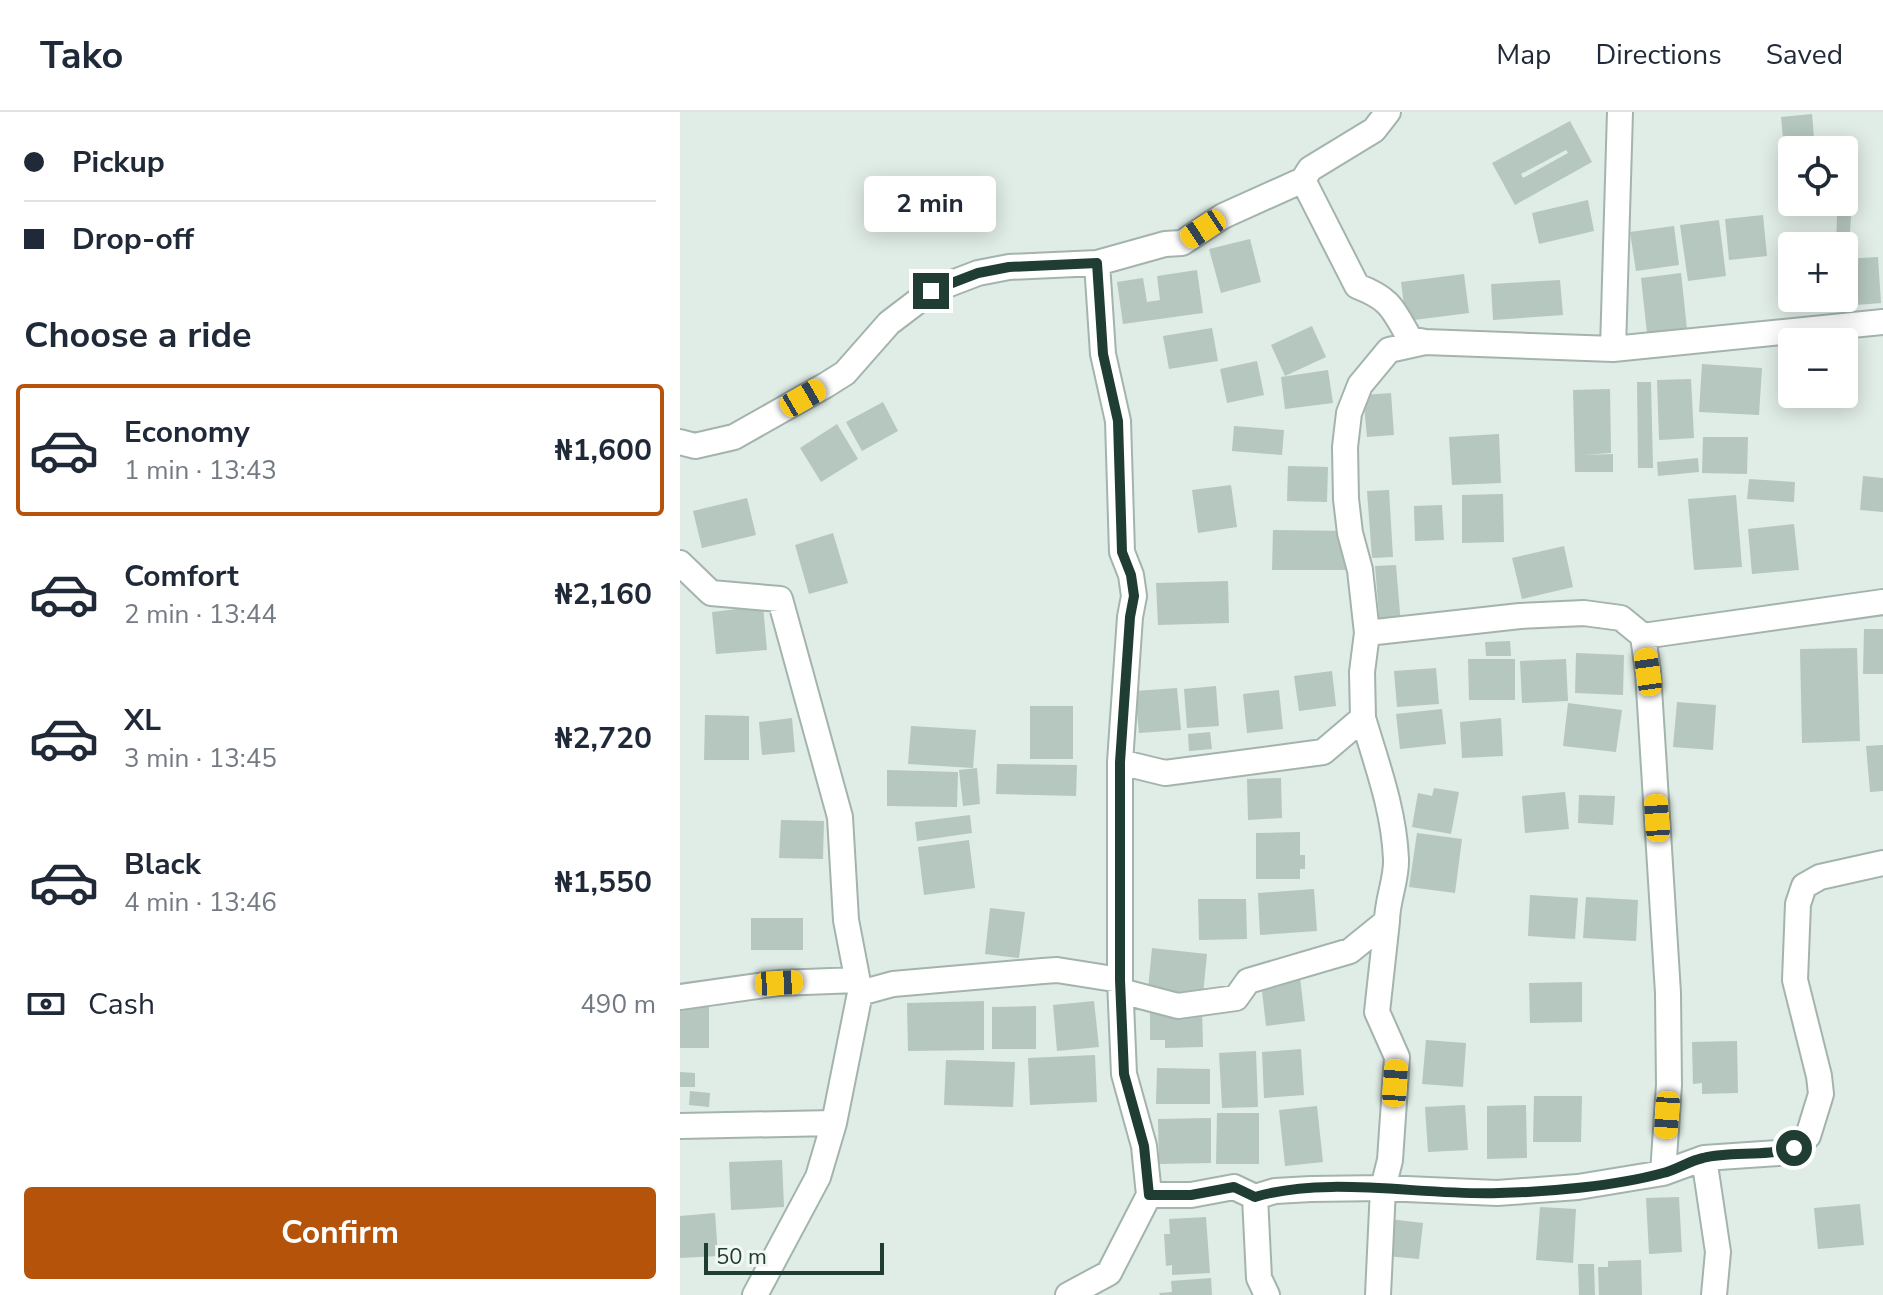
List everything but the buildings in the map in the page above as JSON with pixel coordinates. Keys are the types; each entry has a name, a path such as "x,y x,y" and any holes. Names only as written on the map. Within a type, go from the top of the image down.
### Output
{"street":[{"path":"680,442 695,446 734,437 826,385 845,373 889,323 931,291 978,273 1009,267 1097,263 1165,244 1182,243 1223,216 1303,180 1310,169 1374,130 1388,112"},
{"path":"1613,349 1620,112"},
{"path":"1303,180 1357,286 1381,295 1410,339 1613,349 1883,322"},
{"path":"1068,1295 1109,1273 1149,1195 1144,1146 1124,1074 1121,986 1120,762 1134,596 1131,575 1122,552 1118,421 1103,354 1097,263"},
{"path":"1378,1295 1383,1188 1390,1160 1397,1057 1377,1012 1387,903 1396,863 1391,809 1363,718 1362,672 1367,633 1360,570 1350,533 1345,447 1349,413 1360,385 1389,350 1425,342"},
{"path":"680,563 711,593 780,599 840,817 846,920 858,986 834,1123 818,1177 755,1295"},
{"path":"1643,636 1883,602"},
{"path":"1367,633 1520,616 1584,613 1621,618 1643,636 1648,672 1668,993 1669,1085 1663,1173"},
{"path":"1120,762 1165,773 1323,752 1363,718"},
{"path":"1149,1195 1191,1195 1234,1187 1255,1197 1275,1191 1383,1188 1497,1193 1578,1187 1663,1173 1704,1158 1778,1153 1794,1148 1808,1136 1821,1094 1795,980 1798,904 1804,886 1820,877 1883,863"},
{"path":"680,997 779,983 858,986 1057,970 1121,986 1178,1006 1236,998 1248,981 1350,951 1387,921"},
{"path":"680,1126 834,1123"},
{"path":"1704,1158 1718,1252 1714,1295"},
{"path":"1255,1197 1259,1278 1267,1295"}],"route":[{"path":"931,291 978,273 1009,267 1097,263 1103,354 1118,421 1122,552 1131,575 1134,596 1120,762 1120,980 1124,1074 1144,1146 1149,1195 1191,1195 1234,1187 1255,1197 1275,1191 1311,1189 1383,1188 1497,1193 1578,1187 1663,1173 1704,1158 1778,1153 1794,1148"}]}
